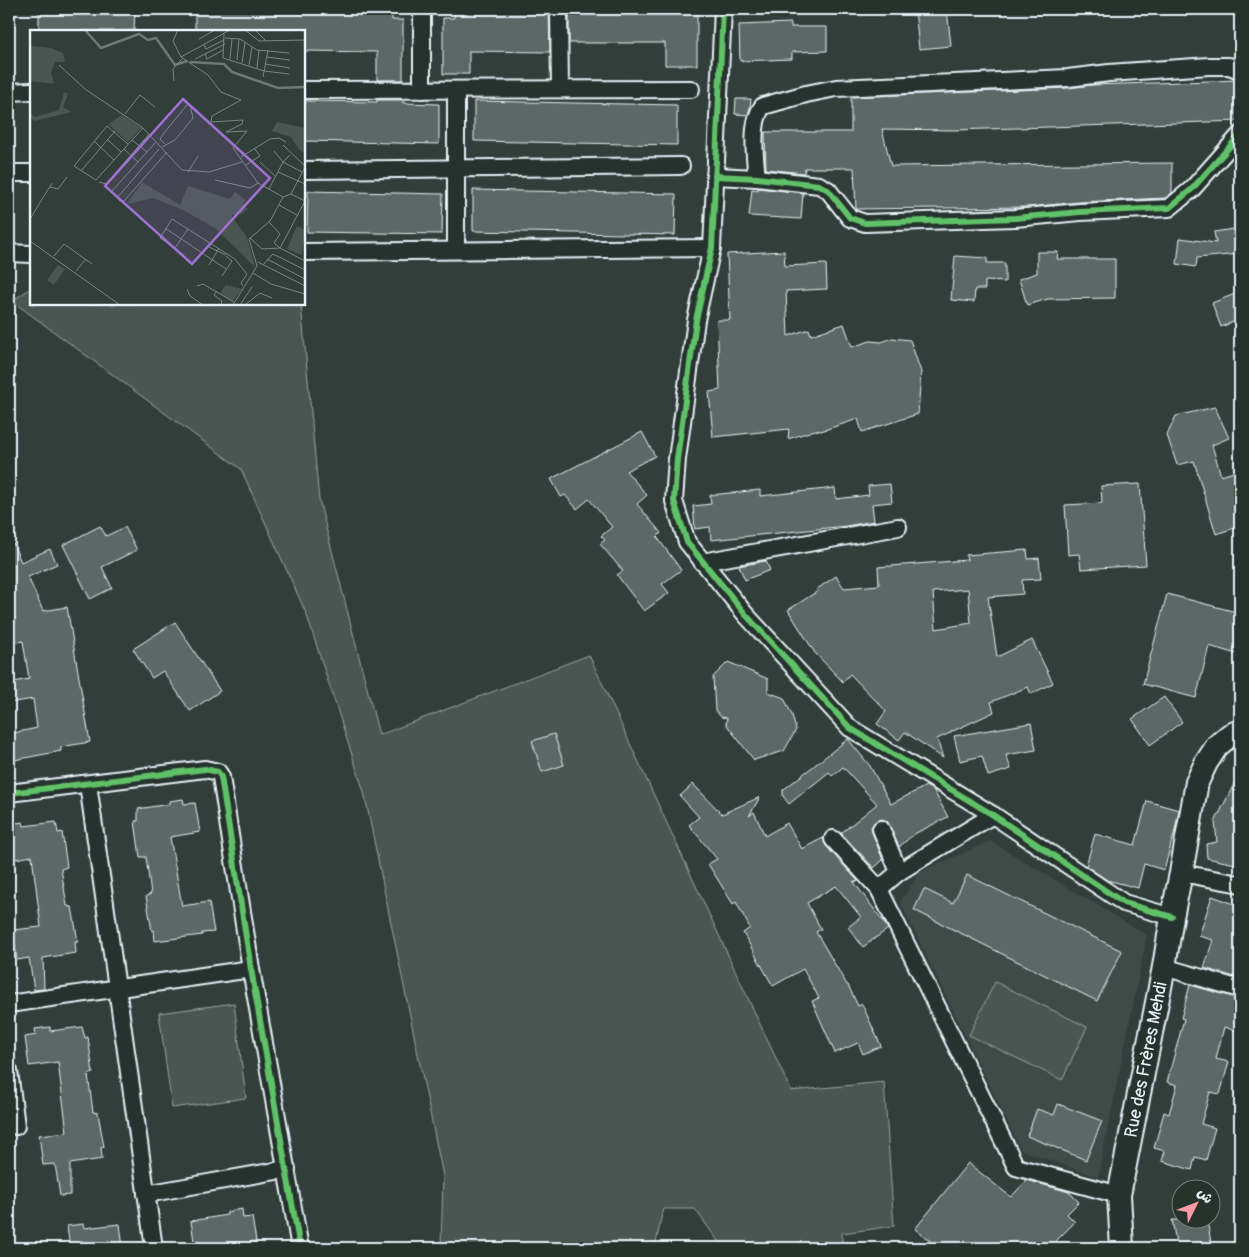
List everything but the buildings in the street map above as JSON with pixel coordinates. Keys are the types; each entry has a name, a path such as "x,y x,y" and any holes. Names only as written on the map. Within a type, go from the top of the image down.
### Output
{"main road":[{"name":"Rue des Frères Mehdi","path":"1122,1248 1119,1195 1164,967 1197,782 1217,746 1230,735 1240,731"}],"street":[{"path":"422,9 422,90"},
{"path":"559,9 560,89"},
{"path":"722,9 712,248 696,320 677,459 674,500 687,542 746,615 850,728 994,815 1124,903 1172,916"},
{"path":"757,178 755,138 759,110 763,106 806,94 836,88 1068,78 1109,73 1209,66 1229,66 1240,70"},
{"path":"305,90 691,89"},
{"path":"456,90 456,250"},
{"path":"9,92 30,91"},
{"path":"715,176 757,178 819,185 828,190 850,218 865,223 1015,218 1080,212 1169,208 1192,189 1240,135"},
{"path":"305,170 681,166"},
{"path":"9,174 30,173"},
{"path":"305,252 712,248"},
{"path":"9,253 30,254"},
{"path":"702,562 898,527"},
{"path":"9,793 206,769 218,772 223,782 251,969 300,1248"},
{"path":"88,784 154,1248"},
{"path":"879,889 899,872 994,815"},
{"path":"881,829 899,872"},
{"path":"833,839 879,889 1016,1167 1119,1195"},
{"path":"1181,873 1240,884"},
{"path":"1164,967 1240,990"},
{"path":"9,1004 251,969"},
{"path":"9,1071 16,1126"},
{"path":"146,1194 286,1169"}],"shaded area":[{"path":"30,289 30,305 301,305 319,500 379,735 589,655 791,1091 884,1082 894,1226 842,1233 842,1248 723,1248 695,1209 663,1209 655,1248 441,1248 443,1176 364,792 306,613 241,469 12,301"},
{"path":"990,841 1147,935 1098,1177 1021,1150 900,902 920,872"},
{"path":"995,982 1087,1027 1062,1080 969,1035"},
{"path":"234,1003 246,1098 172,1108 159,1013"}],"cycle path":[{"path":"723,9 712,248 696,320 677,459 674,501 687,542 746,615 850,728 993,815 1124,903 1172,917"},
{"path":"715,176 757,178 819,185 828,190 850,218 865,223 1015,218 1080,212 1169,208 1192,189 1240,135"},
{"path":"9,793 205,769 218,772 221,777 251,969 300,1248"}]}
